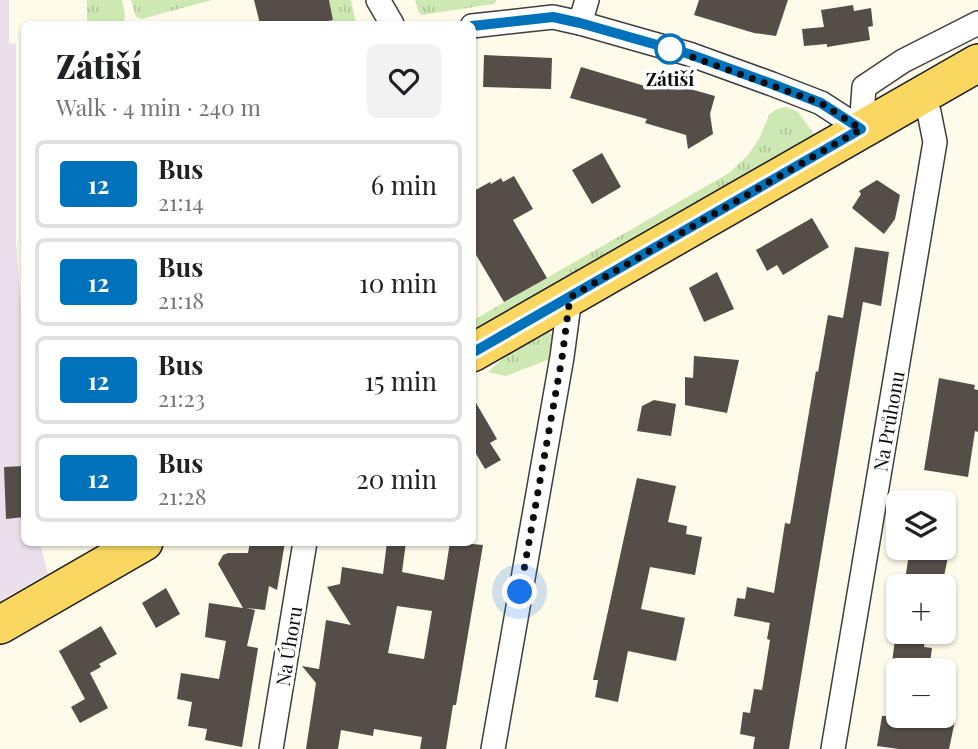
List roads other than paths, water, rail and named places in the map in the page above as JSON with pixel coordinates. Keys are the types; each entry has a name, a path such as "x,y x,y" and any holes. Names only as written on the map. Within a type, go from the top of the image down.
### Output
{"main road":[{"path":"476,351 978,63"},
{"path":"0,625 137,546"}],"street":[{"path":"378,0 390,21"},
{"path":"580,23 587,0"},
{"path":"476,26 553,17 580,23 689,54 772,84 821,103 861,129 864,87 902,61 978,23"},
{"name":"Na Průhonu","path":"833,749 935,142 929,112 920,96"},
{"path":"493,749 562,358 570,297"},
{"name":"Na Úhoru","path":"271,749 304,546"}],"place":[{"name":"Zátiší","path":"670,49"}]}
